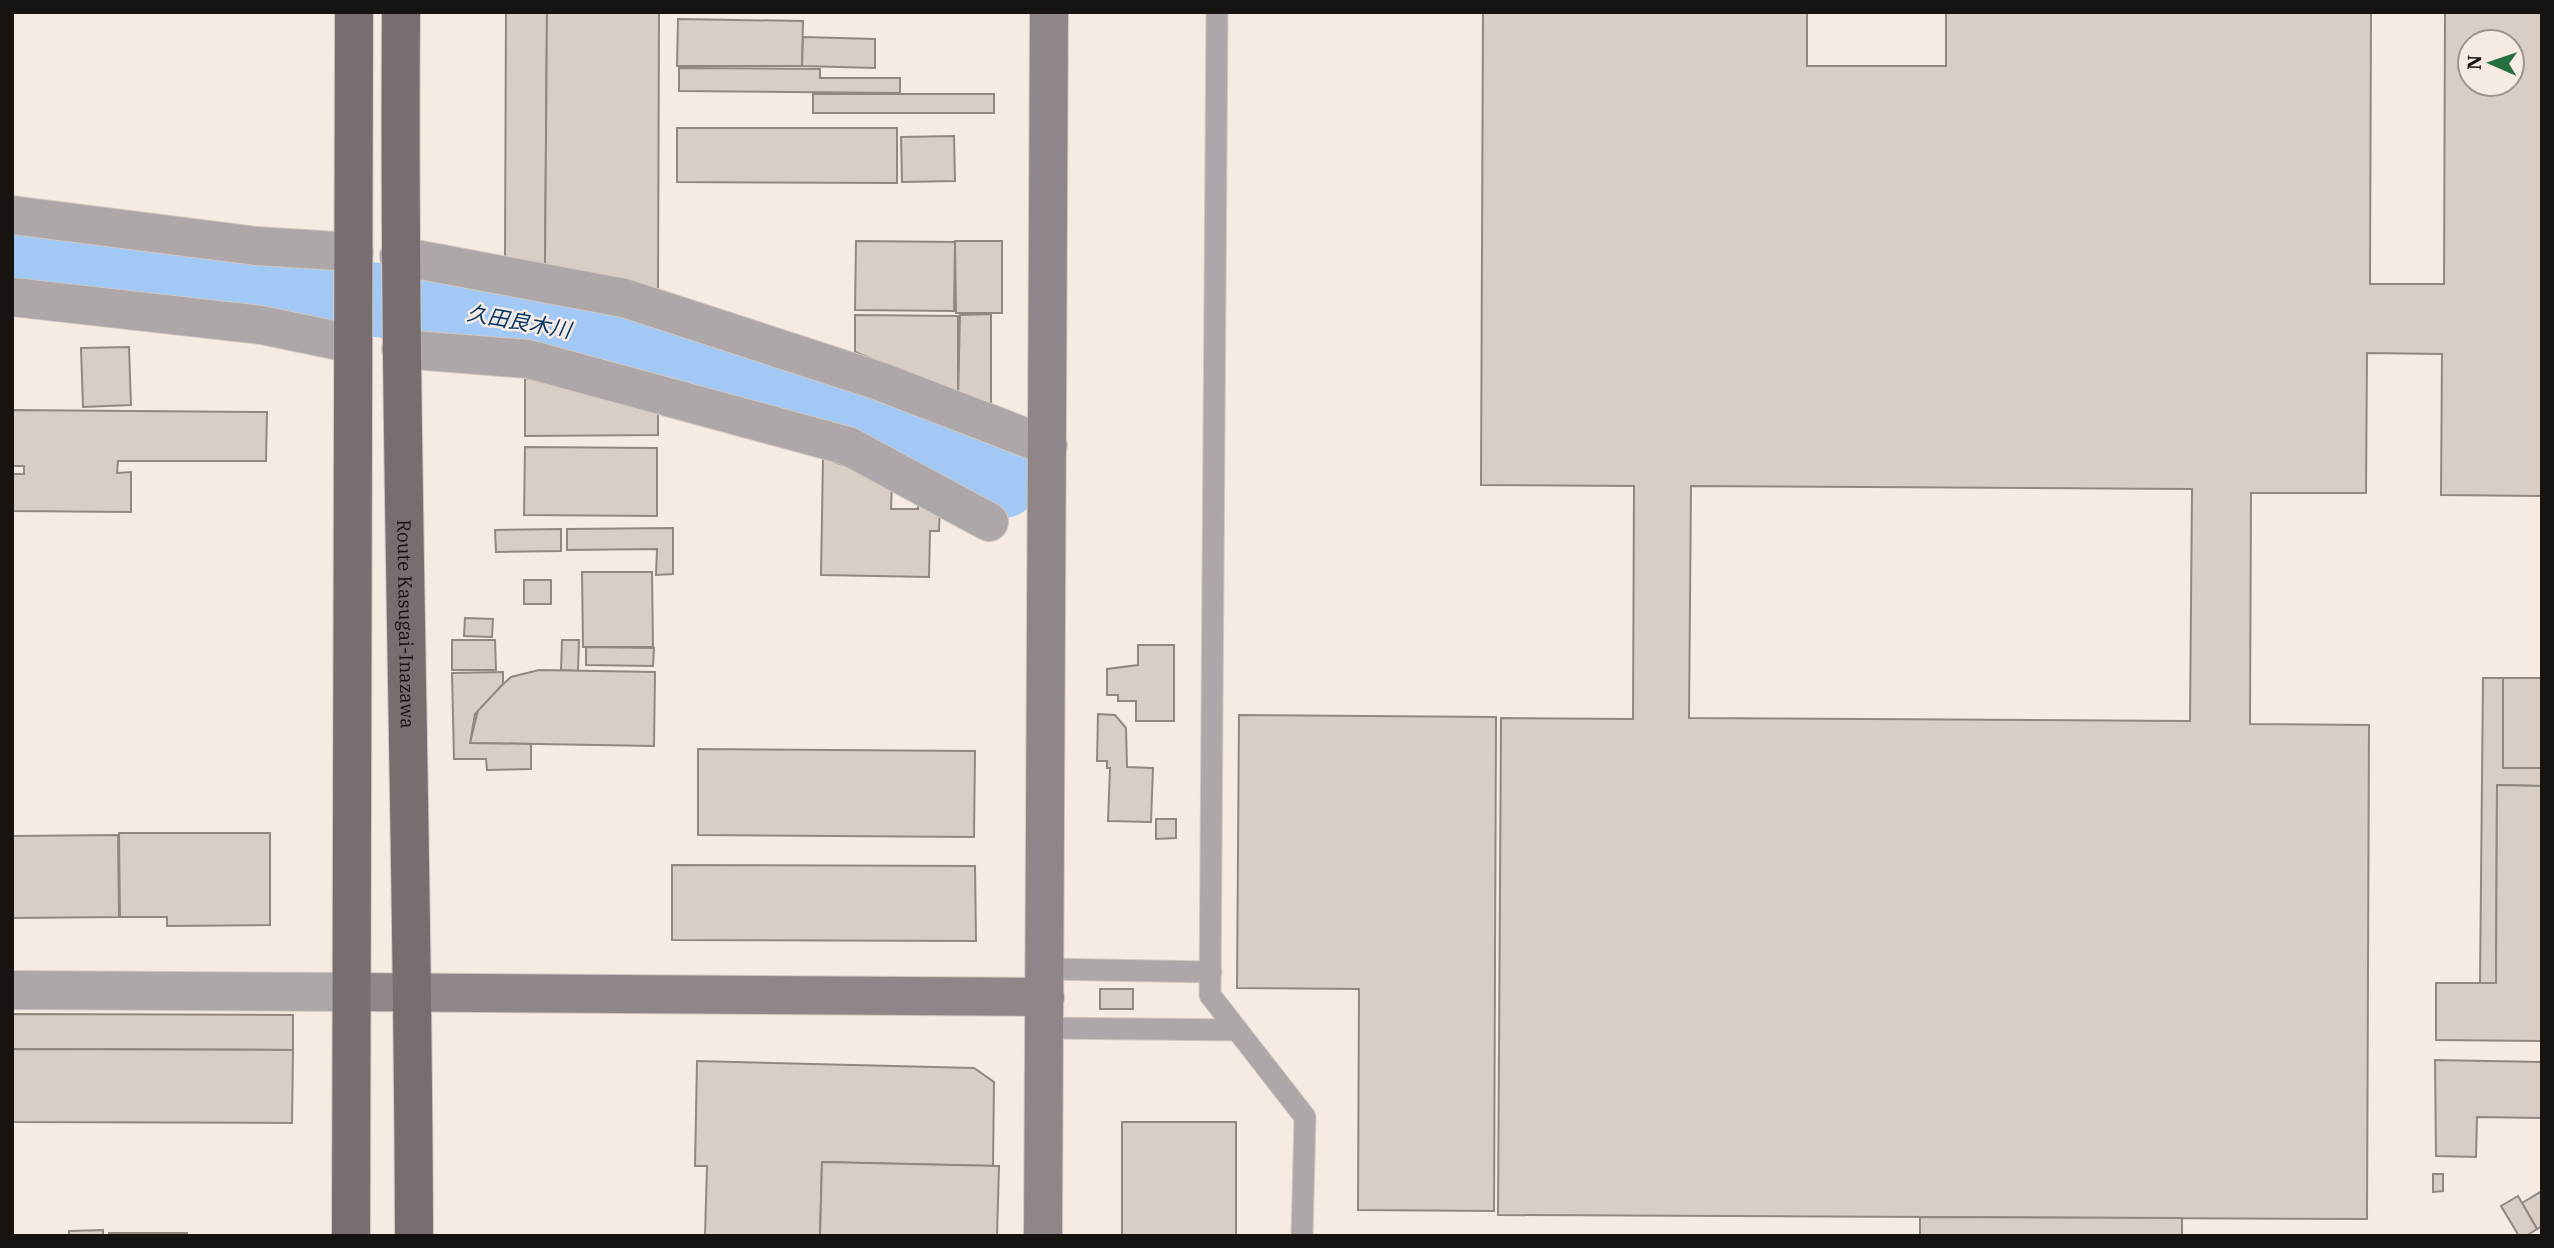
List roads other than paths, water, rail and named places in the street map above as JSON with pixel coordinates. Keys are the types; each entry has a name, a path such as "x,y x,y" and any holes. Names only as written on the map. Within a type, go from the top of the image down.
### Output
{"main road":[{"path":"351,1236 354,12"},
{"name":"Route Kasugai-Inazawa","path":"401,12 399,263 413,992 414,1236"}],"street":[{"path":"1043,1236 1049,12"},
{"path":"12,215 354,258"},
{"path":"399,263 624,298 879,381 1048,446"},
{"path":"12,298 261,325 353,340"},
{"path":"401,345 528,359 848,446 989,522"},
{"path":"12,990 1045,998"}],"lane":[{"path":"1217,12 1210,995 1305,1117 1302,1236"},
{"path":"1045,998 1210,972"},
{"path":"1045,998 1237,1030"}],"waterway":[{"name":"久田良木川","path":"12,253 455,310 645,342 773,381 1003,481"}]}
